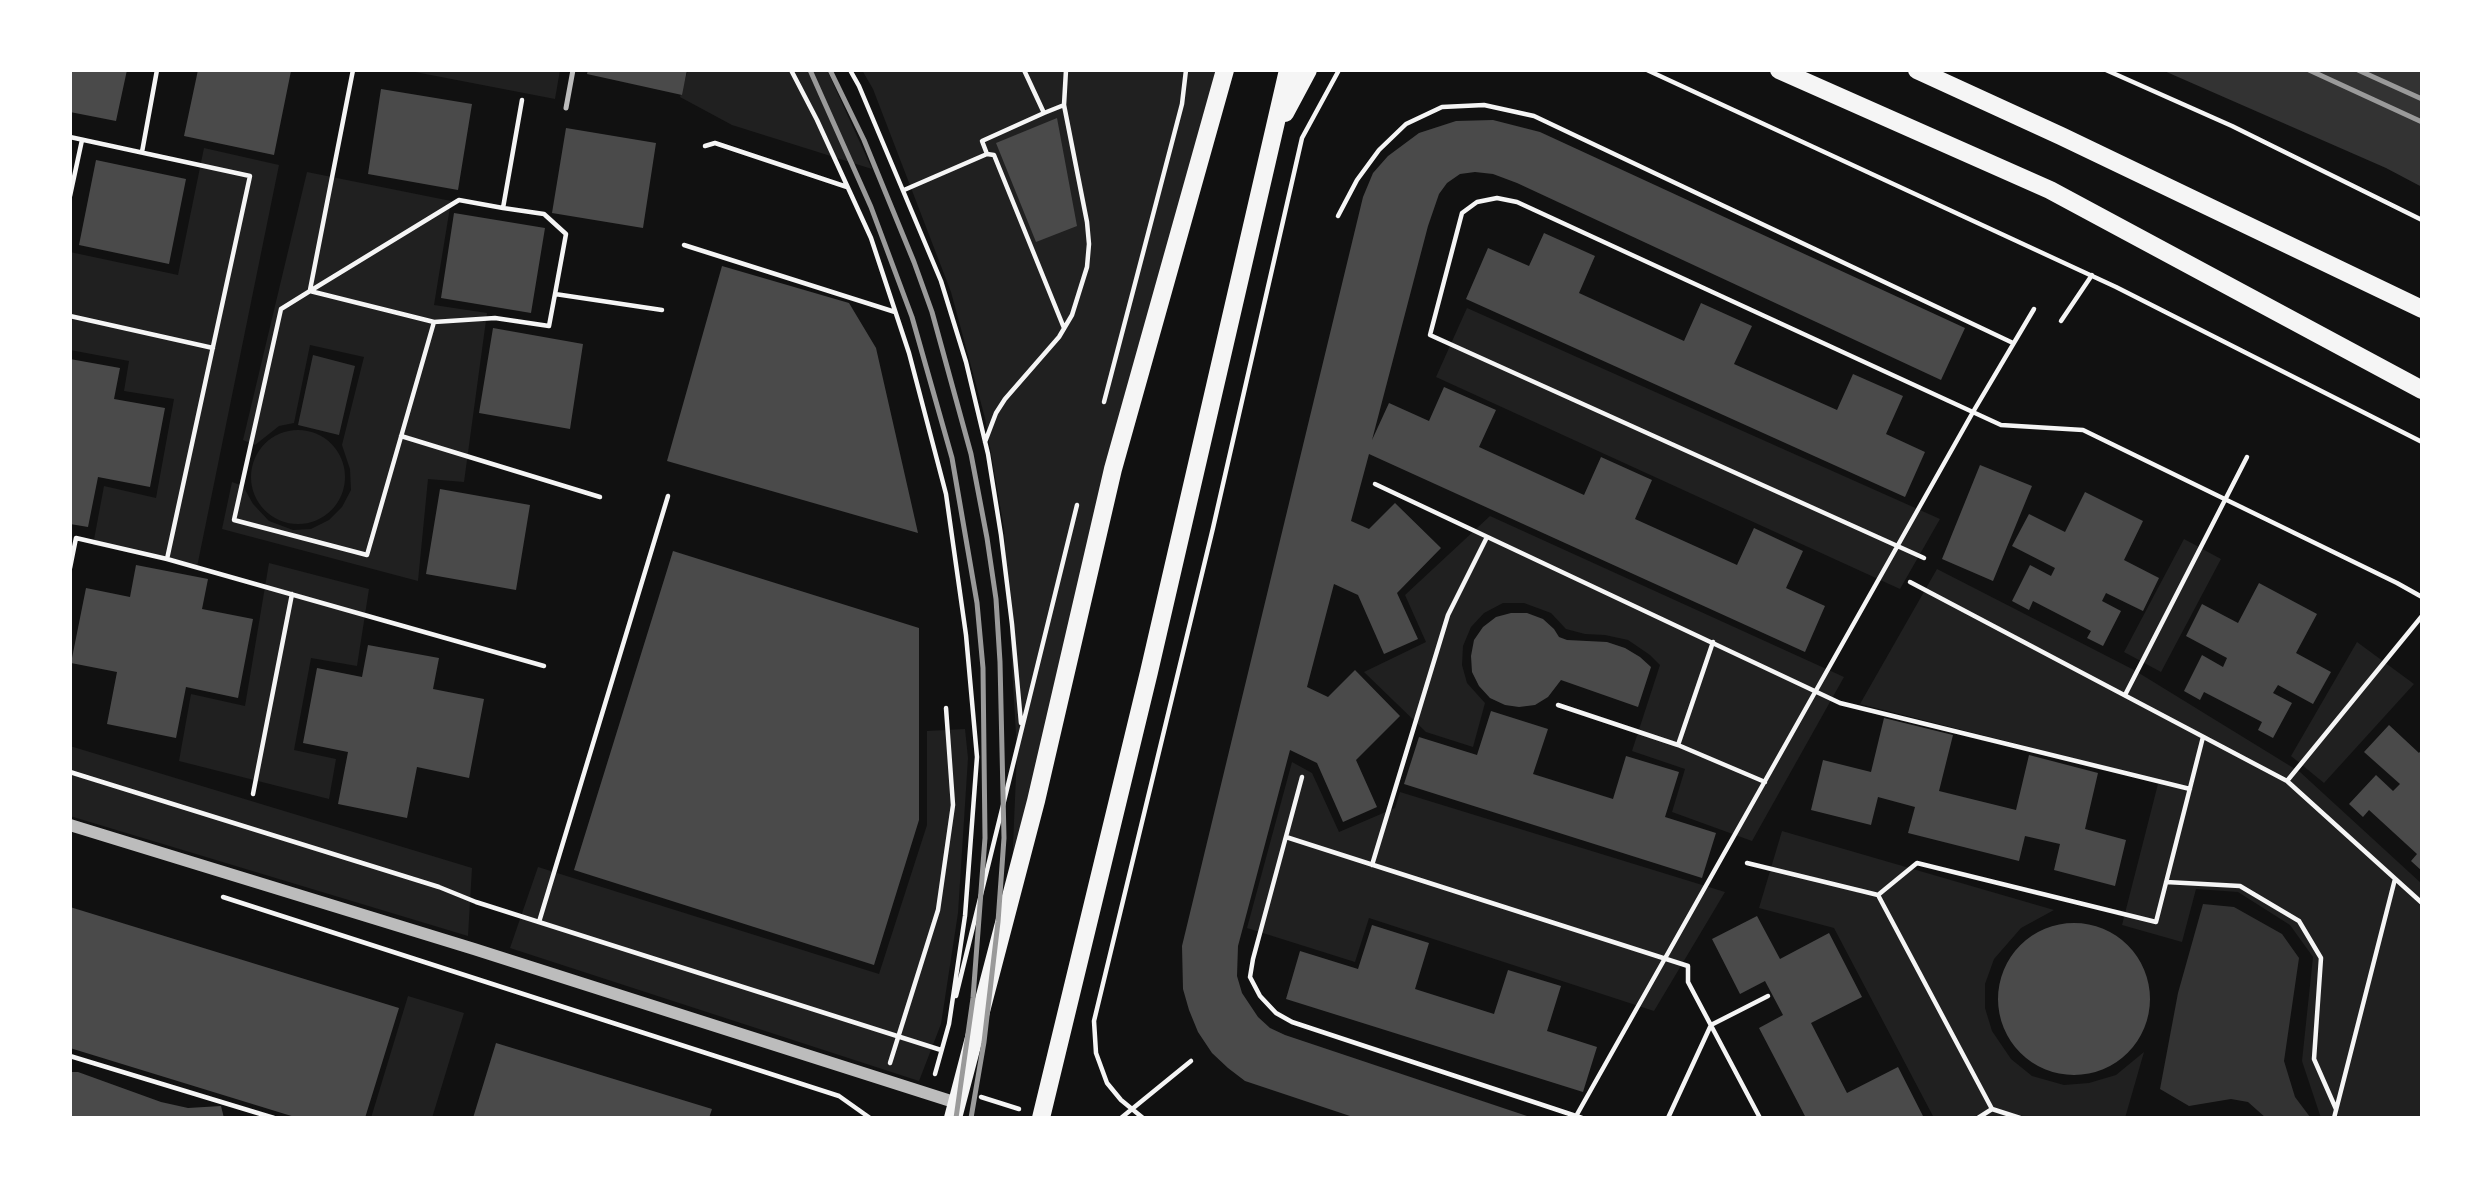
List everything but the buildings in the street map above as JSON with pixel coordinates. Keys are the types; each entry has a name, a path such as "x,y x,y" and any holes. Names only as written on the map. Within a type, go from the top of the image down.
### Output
{"main road":[{"path":"1214,114 1216,70"},
{"path":"956,1104 1037,801 1113,469 1225,70"},
{"path":"1041,1117 1149,672 1288,70"},
{"path":"1275,132 1308,70"},
{"path":"1779,70 2050,190 2422,390"},
{"path":"1917,70 2422,309"}],"street":[{"path":"70,825 956,1104"}],"lane":[{"path":"566,108 573,70"}],"path":[{"path":"142,152 157,70"},
{"path":"310,290 353,70"},
{"path":"791,70 871,238 909,353 946,494 966,635 977,757 965,916 949,1024 929,1094"},
{"path":"851,70 941,281 966,362 985,443 1012,624 1021,727"},
{"path":"1024,70 1044,113"},
{"path":"985,443 996,413 1005,398 1040,361 1064,329 1081,291 1087,267 1087,222 1064,105 1066,70"},
{"path":"1143,1118 1107,1083 1096,1053 1094,1021 1213,527 1302,138 1339,70"},
{"path":"1647,70 2092,275 2422,442"},
{"path":"2106,70 2232,125 2422,220"},
{"path":"503,208 522,100"},
{"path":"987,154 982,141 1064,105"},
{"path":"1338,216 1357,180 1379,150 1406,124 1442,107 1484,105 1534,116 2013,343"},
{"path":"70,137 250,176 167,559"},
{"path":"70,196 82,139"},
{"path":"705,146 715,143 848,187"},
{"path":"904,190 987,154 994,155 1064,329"},
{"path":"1924,558 1430,335 1462,213 1477,202 1497,198 1517,202 2001,425 2083,430 2422,597"},
{"path":"310,290 434,322 495,318 549,326 566,234 544,214 458,200 310,290 281,309 234,520 367,555 434,322"},
{"path":"684,244 896,312"},
{"path":"2061,321 2092,275"},
{"path":"555,294 662,310"},
{"path":"1302,777 1253,959 1251,977 1260,996 1276,1013 1292,1022 1578,1117 1664,958 2034,309"},
{"path":"70,316 213,348"},
{"path":"401,436 600,497"},
{"path":"2125,695 2248,457"},
{"path":"1375,484 1840,702 2190,789"},
{"path":"539,922 668,496"},
{"path":"70,568 73,537 167,559 544,666"},
{"path":"1372,865 1448,615 1487,537"},
{"path":"1910,582 2287,781 2422,903"},
{"path":"253,794 292,594"},
{"path":"2287,781 2422,616"},
{"path":"1678,745 1713,642"},
{"path":"1558,705 1678,745 1765,782"},
{"path":"885,1080 938,910 953,805 946,708"},
{"path":"1878,895 1917,863 2156,922 2203,737"},
{"path":"70,772 439,887 539,922 941,1050"},
{"path":"1286,837 1688,966 1688,982 1760,1118"},
{"path":"1747,863 1878,895 1992,1110"},
{"path":"2334,1118 2395,879"},
{"path":"2166,882 2239,886 2299,921 2321,958 2314,1059 2336,1109"},
{"path":"215,895 839,1096 870,1118"},
{"path":"1668,1118 1711,1025 1768,996"},
{"path":"70,1056 271,1118"},
{"path":"1121,1118 1191,1061"},
{"path":"956,1104 1041,1117"},
{"path":"1978,1118 1992,1110 2020,1118"}],"shaded area":[{"path":"405,70 560,70 555,99"},
{"path":"688,70 827,70 872,169 732,125 680,97"},
{"path":"862,70 1215,70 1213,113 1011,893 1017,752 1004,529 985,418 951,292 873,89"},
{"path":"2162,70 2422,70 2422,187 2386,168"},
{"path":"204,148 279,165 197,567 93,545 104,486 156,498 174,399 124,391 129,361 70,350 70,252 178,275"},
{"path":"307,172 451,201 434,305 487,313 464,482 428,479 418,581 222,529 232,482 243,486 253,504 269,521 293,530 311,529 329,520 342,507 351,490 350,469 342,445 364,357 310,345 294,423 279,426 255,445 243,440"},
{"path":"1467,308 1940,519 1900,589 1436,377"},
{"path":"313,355 355,366 339,435 298,425"},
{"path":"298,430 316,434 331,444 341,459 345,477 341,495 331,510 316,520 298,524 280,520 265,510 255,495 251,477 255,459 265,444 280,434"},
{"path":"1490,516 1844,677 1752,841 1672,812 1685,769 1632,751 1660,665 1628,640 1566,629 1551,613 1524,603 1503,603 1484,613 1471,627 1463,646 1462,665 1467,683 1485,703 1473,747 1426,732 1364,672 1426,642 1405,595"},
{"path":"2184,539 2221,559 2161,672 2124,652"},
{"path":"269,563 369,589 357,666 311,658 294,750 336,759 329,799 179,761 191,694 245,706"},
{"path":"1937,569 2134,670 2300,772 2422,884 2422,1118 2321,1118 2302,1061 2313,957 2290,925 2238,892 2196,889 2182,942 2122,925 2159,780 1860,704"},
{"path":"2357,642 2414,684 2324,783 2291,756"},
{"path":"965,729 968,758 958,913 941,1024 919,1081 510,948 538,867 879,974 927,825 927,731"},
{"path":"70,746 472,868 468,936 70,816"},
{"path":"1292,762 1312,773 1339,832 1395,808 1400,792 1725,892 1654,1011 1369,918 1355,962 1247,928"},
{"path":"1782,831 2054,910 2021,928 1994,959 1985,984 1985,1008 1992,1031 2011,1059 2032,1076 2064,1085 2089,1083 2116,1075 2144,1052 2125,1118 1934,1118 1834,928 1759,908"},
{"path":"2203,904 2234,907 2282,934 2299,958 2284,1061 2295,1097 2310,1117 2266,1118 2248,1102 2231,1099 2189,1106 2160,1089 2178,993"},
{"path":"408,996 464,1013 432,1118 371,1118"}],"railway":[{"path":"810,70 871,207 912,317 952,458 977,603 983,668 985,838 973,998 956,1118"},
{"path":"830,70 864,140 932,312 971,454 996,599 1004,838 998,922 984,1042 971,1118"},
{"path":"2309,70 2422,122"},
{"path":"2358,70 2422,99"}]}
